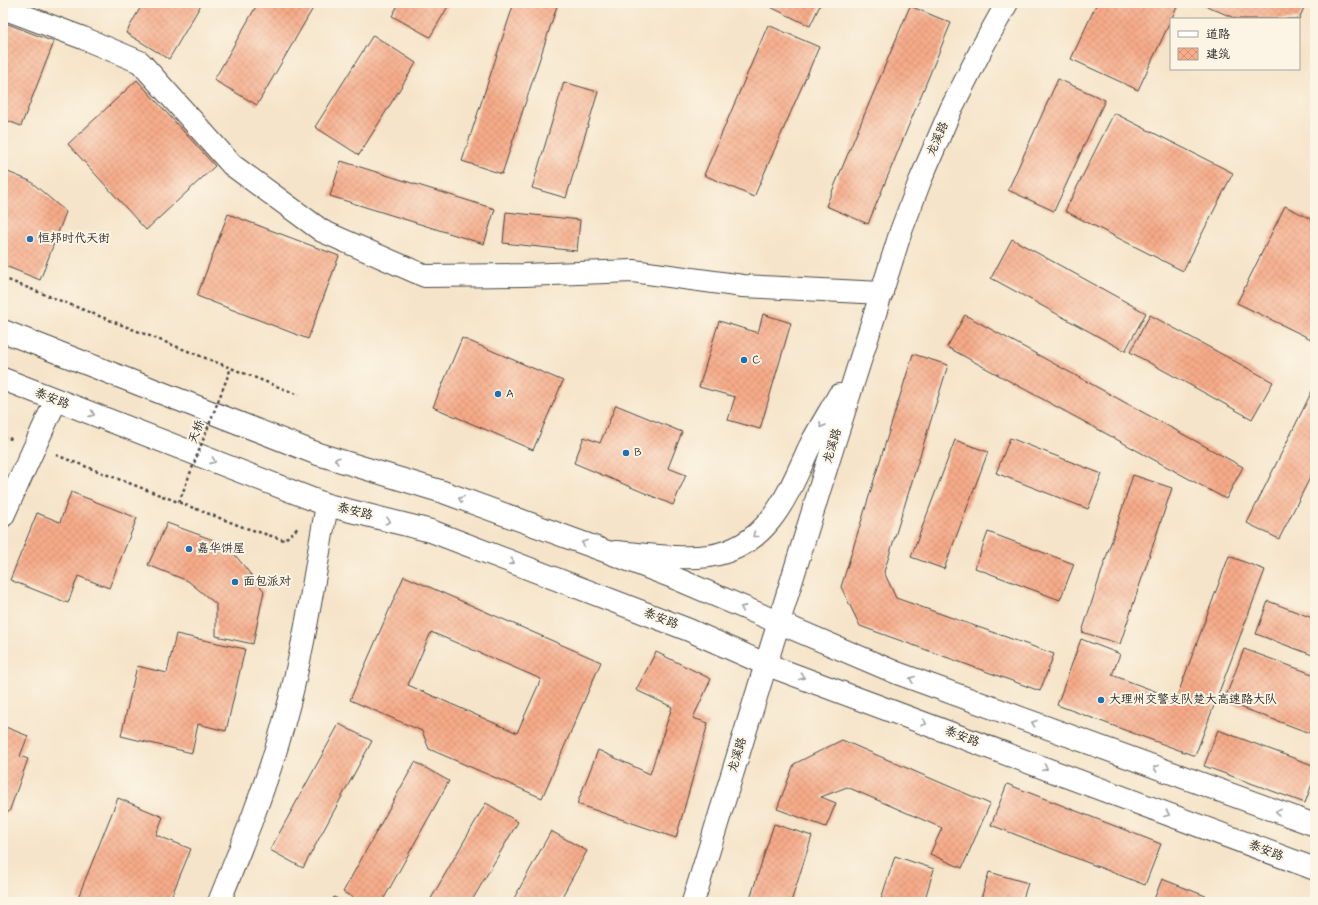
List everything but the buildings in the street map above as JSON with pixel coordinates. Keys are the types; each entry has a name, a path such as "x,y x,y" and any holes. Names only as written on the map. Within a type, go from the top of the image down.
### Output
{"street":[{"name":"龙溪路","path":"693,902 765,664 779,624 903,225 932,153 974,62 1007,3"},
{"path":"3,8 83,38 140,62 232,165 322,231 425,276 524,275 633,271 743,286 882,292"},
{"path":"3,331 318,454 443,492 605,551 670,576 779,624 897,673 1315,825"},
{"path":"605,551 670,557 697,557 719,554 746,542 754,536 773,517 786,497 810,447 862,354"},
{"name":"泰安路","path":"3,379 326,505 431,531 689,630 765,664 1315,869"},
{"path":"3,516 56,400"},
{"path":"219,902 265,786 285,722 306,626 326,505"}],"path":[{"path":"3,278 299,395"},
{"name":"天桥","path":"179,502 231,368"},
{"path":"3,436 243,527 284,540 326,505"}],"place":[{"name":"恒邦时代天街","path":"30,239"},
{"name":"C","path":"744,360"},
{"name":"A","path":"498,394"},
{"name":"B","path":"626,453"},
{"name":"嘉华饼屋","path":"189,549"},
{"name":"面包派对","path":"235,582"},
{"name":"大理州交警支队楚大高速路大队","path":"1101,700"}]}
